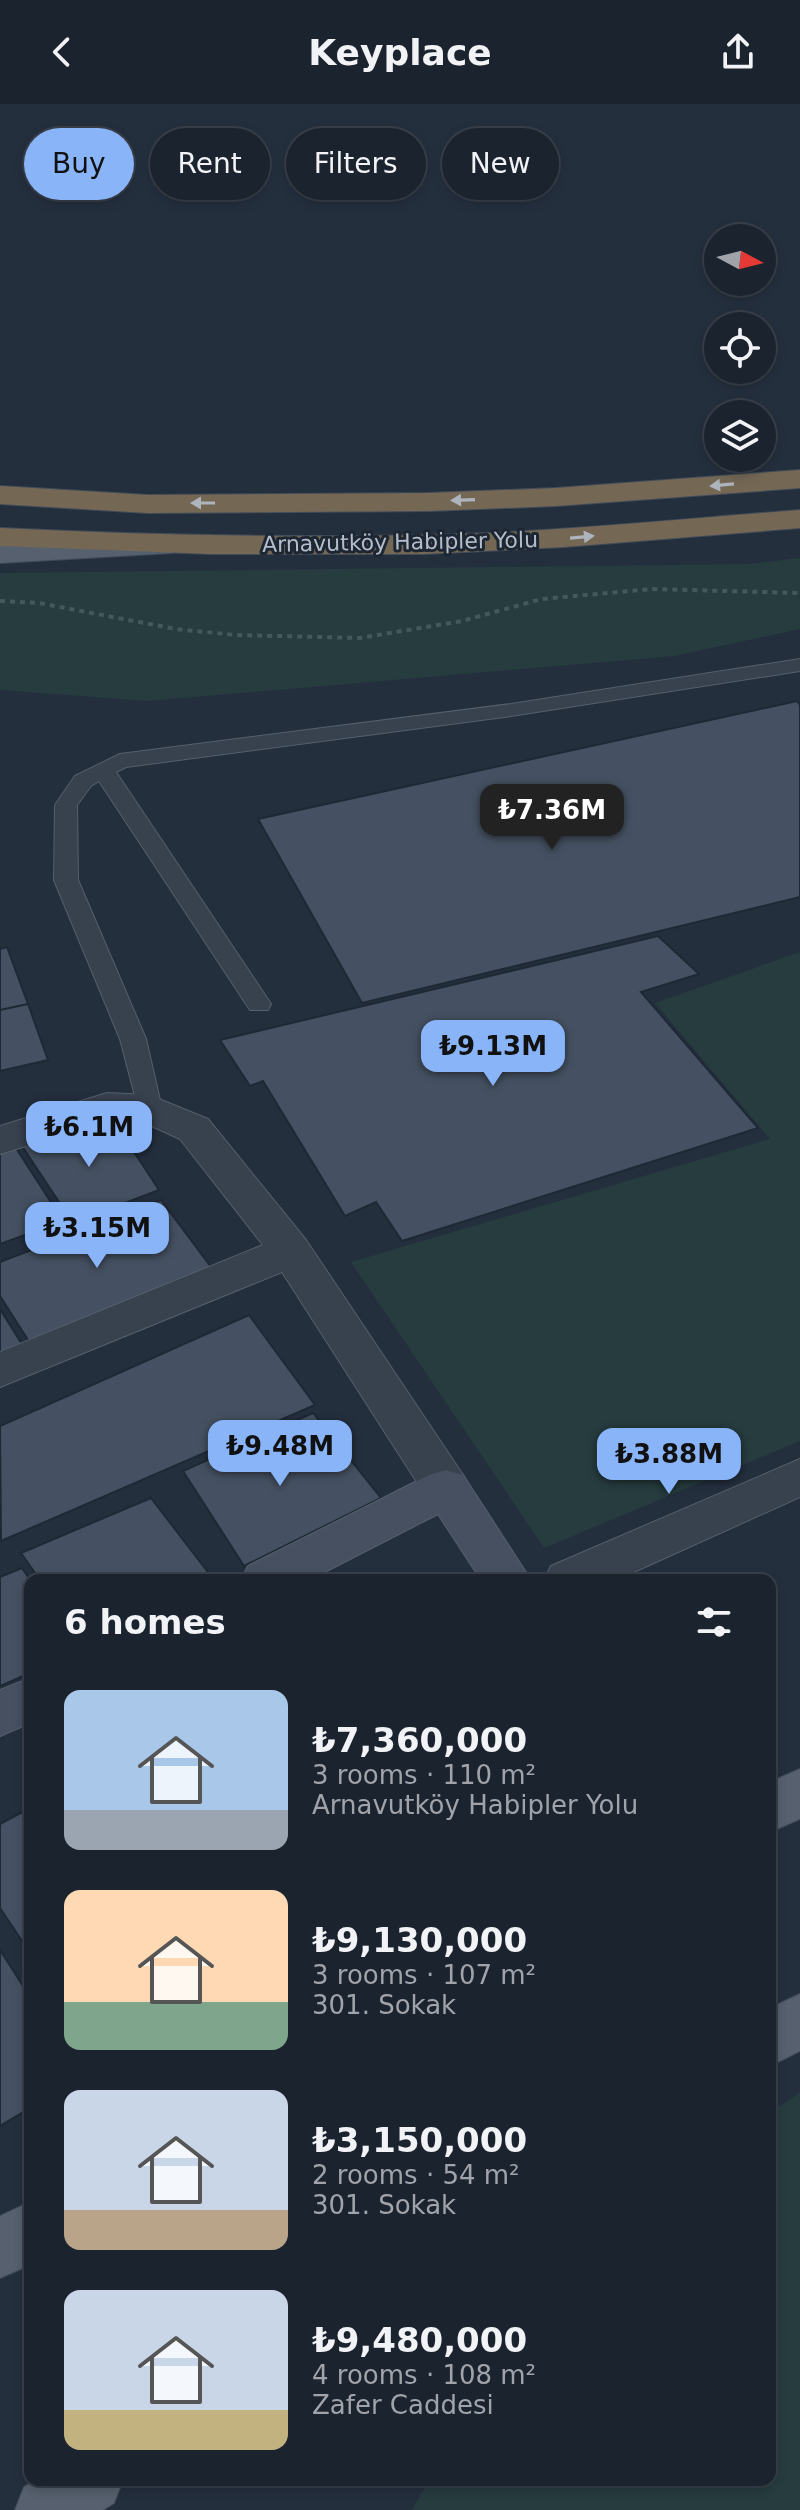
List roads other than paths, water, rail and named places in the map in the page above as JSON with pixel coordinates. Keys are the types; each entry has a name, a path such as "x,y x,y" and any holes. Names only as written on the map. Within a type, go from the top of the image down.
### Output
{"highway":[{"name":"Arnavutköy Habipler Yolu","path":"0,495 148,504 429,502 556,497 800,479"},
{"name":"Arnavutköy Habipler Yolu","path":"0,537 184,545 405,544 563,538 800,519"}],"main road":[{"path":"0,554 184,545"},
{"path":"776,1806 800,1792"},
{"path":"776,2035 800,2020"},
{"path":"0,2248 24,2235"},
{"path":"47,2510 82,2486"}],"street":[{"path":"0,1140 107,1107 149,1109 194,1129 291,1251 503,1574"},
{"path":"0,1370 291,1251"},
{"path":"582,1574 800,1477"},
{"path":"277,1574 446,1488"},
{"path":"0,1714 24,1702"}],"lane":[{"path":"149,1109 133,1039 66,880 66,805 83,781 120,761 496,712 800,665"},
{"path":"103,770 259,1004"}]}
